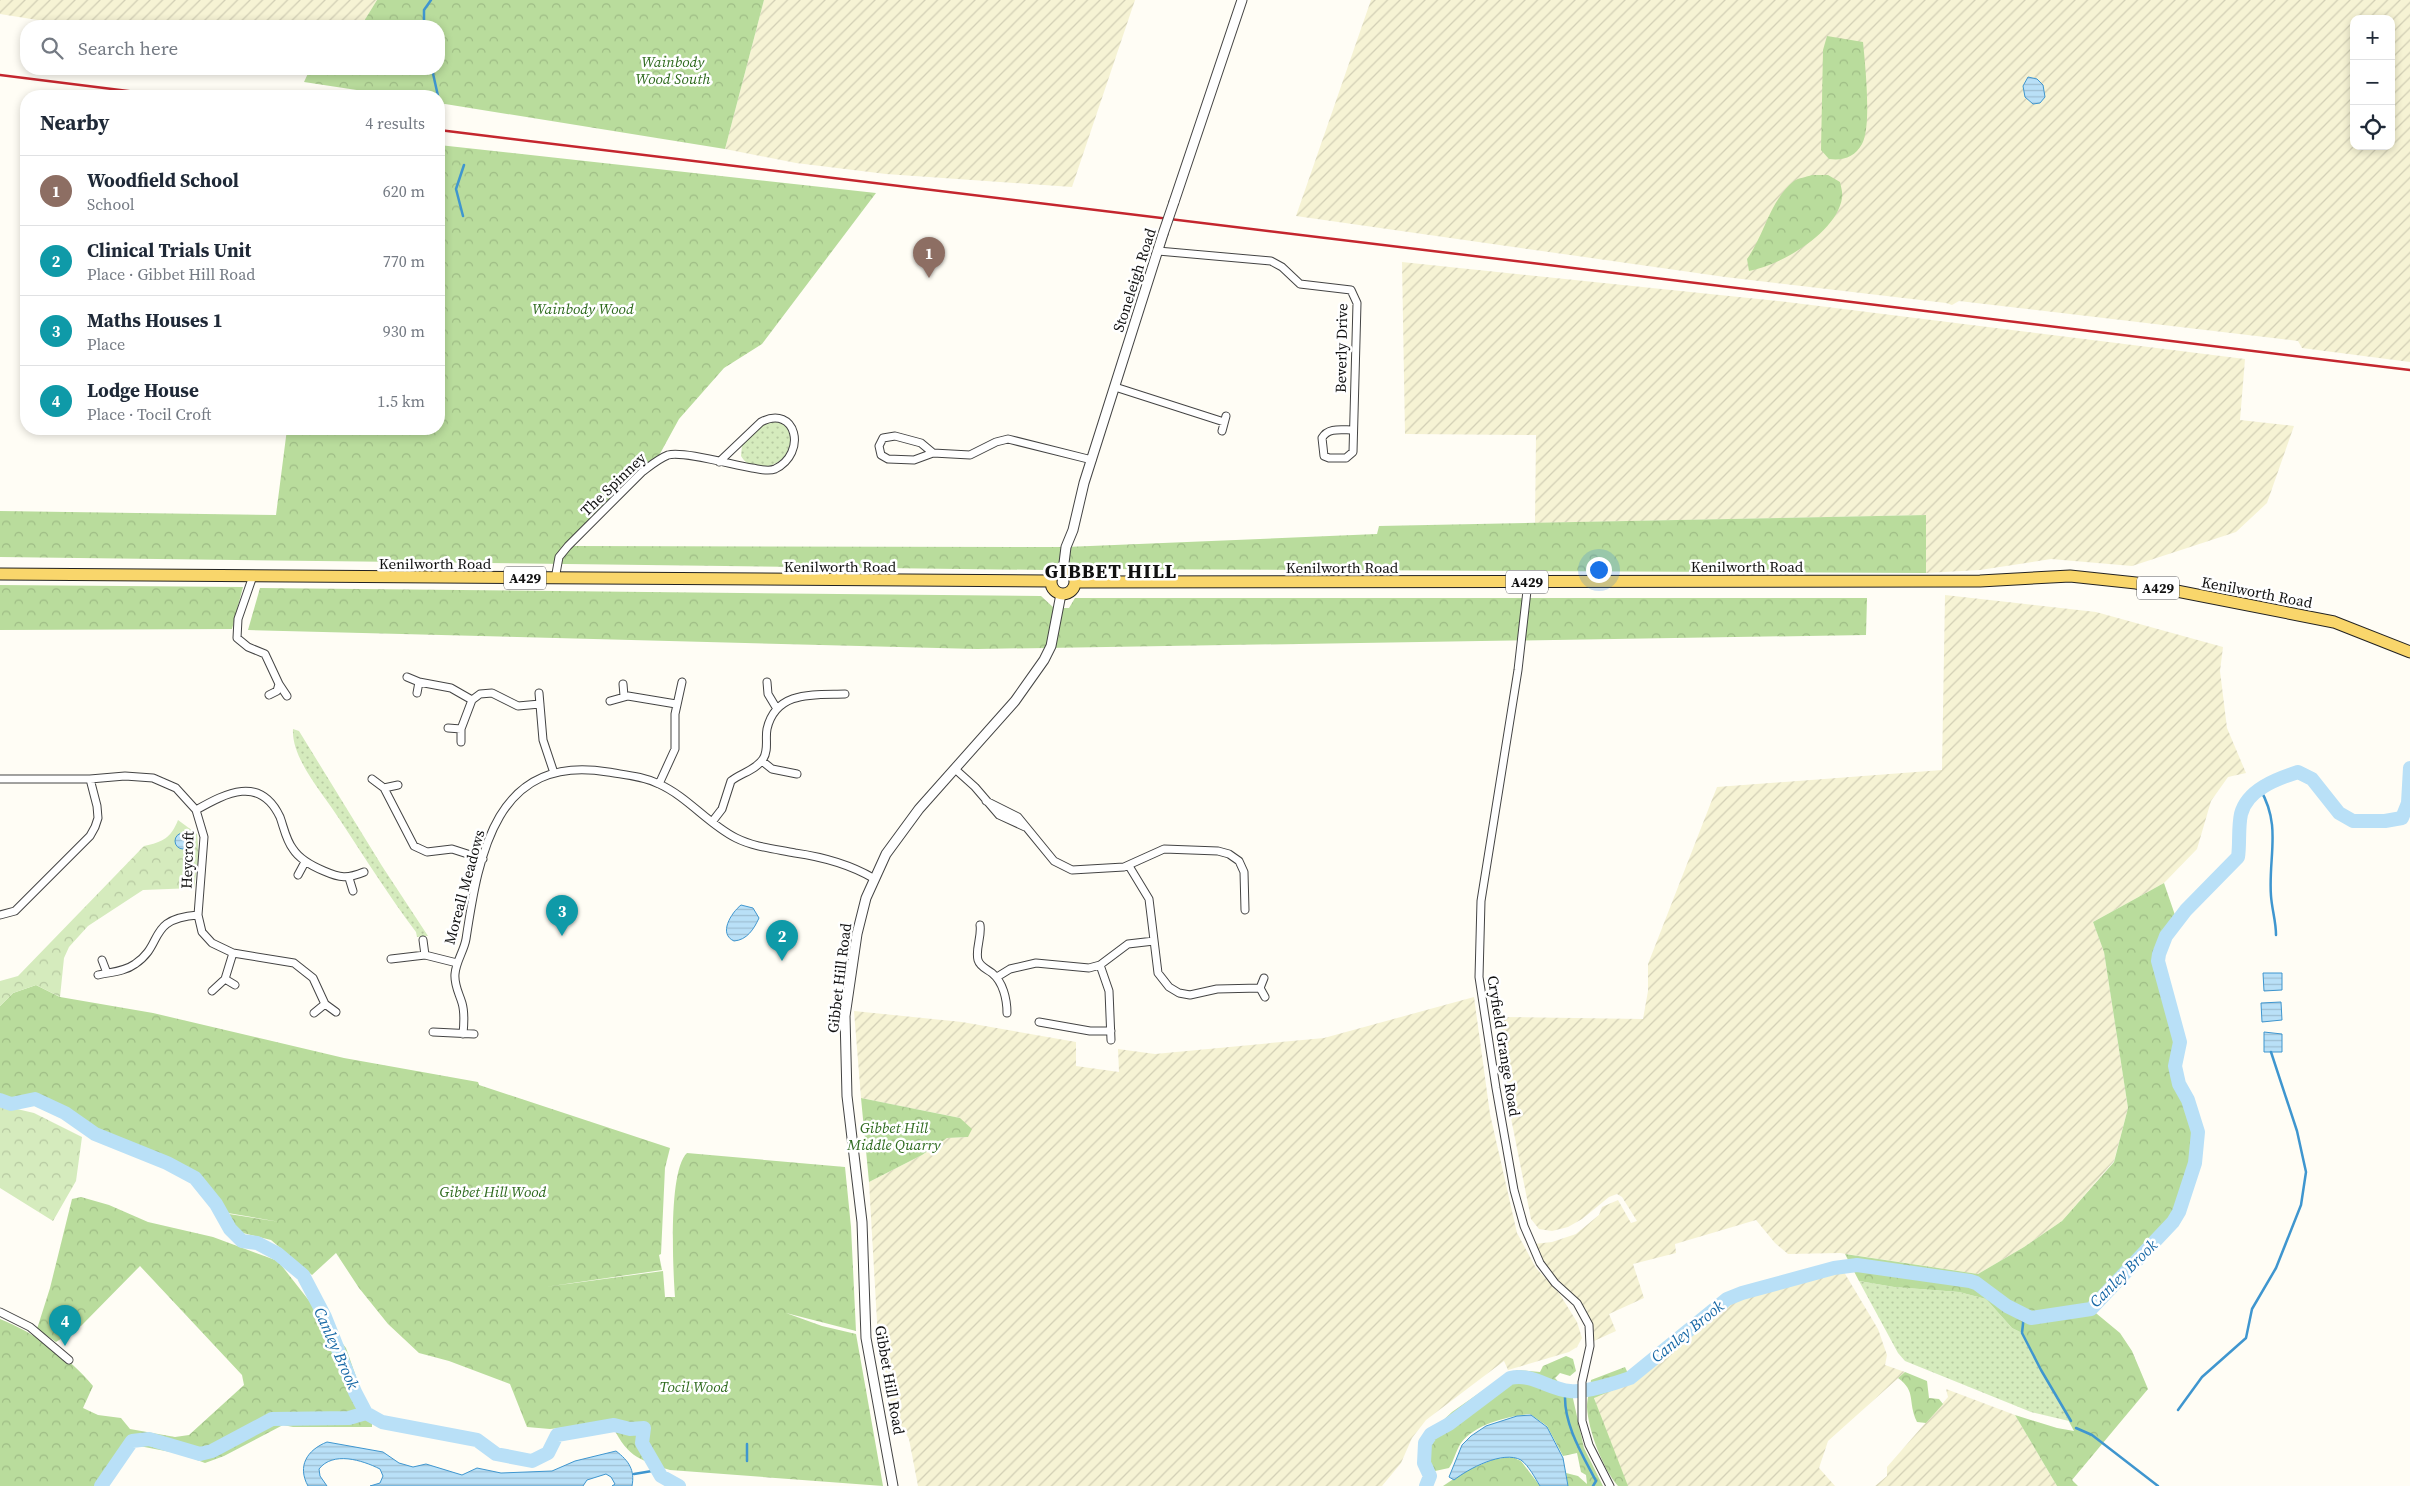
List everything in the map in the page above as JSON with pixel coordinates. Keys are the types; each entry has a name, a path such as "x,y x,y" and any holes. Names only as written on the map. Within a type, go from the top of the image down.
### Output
{"main road":[{"path":"1063,571 1072,574 1075,582 1071,590 1061,594 1053,590 1050,582 1055,573 1063,571"},
{"name":"Kenilworth Road","path":"0,574 1050,582"},
{"name":"Kenilworth Road","path":"1075,582 1980,581 2070,576 2136,583 2334,622 2406,650"}],"street":[{"name":"Stoneleigh Road","path":"1063,571 1066,547 1073,530 1092,460 1163,234 1242,0"},
{"name":"Beverly Drive","path":"1158,251 1271,261 1282,267 1300,284 1351,290 1356,303 1353,430 1352,454 1343,458 1324,456 1322,438 1325,433 1331,430 1353,430"},
{"path":"1115,387 1225,419 1222,431"},
{"name":"The Spinney","path":"555,578 559,557 568,546 642,472 656,461 669,455 681,454 719,462 763,470 775,469 794,448 795,436 792,429 781,419 767,419 761,422 719,462"},
{"path":"933,453 921,443 895,436 883,438 879,446 881,455 888,459 918,460 933,453 970,455 996,442 1008,439 1092,460"},
{"path":"253,576 238,619 237,638 265,654 279,684 288,696"},
{"name":"Cryfield Grange Road","path":"1528,582 1518,670 1481,901 1479,977 1514,1190 1524,1226 1540,1263 1555,1283 1577,1303 1588,1325 1590,1346 1582,1382 1582,1421 1585,1435 1610,1486"},
{"name":"Gibbet Hill Road","path":"893,1486 866,1338 865,1251 845,1060 846,1016 852,965 864,903 873,878 900,833 1015,701 1044,660 1051,646 1061,594"},
{"path":"408,677 419,682 451,688 472,700"},
{"path":"417,693 419,682"},
{"path":"659,784 675,750 676,704 682,682"},
{"path":"767,682 768,694 777,709"},
{"path":"269,695 278,691 279,684"},
{"path":"623,684 624,696"},
{"path":"461,742 461,729 472,700 480,694 488,692 518,706 540,704"},
{"path":"539,693 543,740 554,773"},
{"path":"712,822 722,809 731,781 762,761 766,751 767,727 777,709 796,696 845,694"},
{"path":"826,695 826,703"},
{"path":"610,701 624,696 676,704"},
{"path":"448,728 461,729"},
{"path":"762,761 772,769 797,774"},
{"name":"Moreall Meadows","path":"463,1034 464,1012 455,981 457,963 466,942 468,922 492,830 506,804 531,783 554,773 576,769 595,770 646,779 659,784 691,804 712,822 744,842 839,862 873,878"},
{"path":"955,769 975,787 986,801 1012,813 1027,828 1045,852 1063,867 1079,871 1129,866 1155,851 1164,849 1229,854 1239,861 1244,872 1245,910"},
{"name":"Heycroft","path":"0,779 90,779 125,776 153,778 176,788 196,810 204,837 198,915 200,926 207,938 233,953 294,963 313,978 325,1004 336,1012"},
{"path":"0,915 15,911 90,836 98,818 90,779"},
{"path":"372,779 384,788 414,846 427,852 452,849 484,859"},
{"path":"384,788 398,785"},
{"path":"196,810 230,792 244,790 257,794 268,800 274,808 293,850 305,862 336,876 349,878 364,872"},
{"path":"298,874 305,862"},
{"path":"1129,866 1149,899 1161,978 1168,987 1179,993 1196,995 1217,989 1260,988"},
{"path":"349,878 353,891"},
{"path":"98,975 125,969 135,964 149,948 161,927 170,921 198,915"},
{"path":"980,925 981,935 978,959 982,967 997,977 1006,1001 1007,1013"},
{"name":"Moreall Meadows","path":"422,940 425,955"},
{"path":"997,977 1010,968 1036,963 1085,968 1100,964 1128,944 1154,941"},
{"path":"212,991 225,978 233,953"},
{"name":"Moreall Meadows","path":"392,959 425,955 457,963"},
{"path":"102,960 107,972"},
{"path":"1100,964 1109,991 1111,1040"},
{"path":"225,978 235,985"},
{"path":"1260,988 1264,978"},
{"path":"1260,988 1265,996"},
{"path":"314,1013 325,1004"},
{"path":"1039,1022 1090,1031 1111,1031"},
{"path":"433,1032 474,1034"},
{"path":"0,1312 29,1322 69,1360"}],"shaded area":[{"path":"0,0 377,0 365,20 38,20 0,14"},
{"path":"764,0 1135,0 1072,187 886,174 796,163 725,149"},
{"path":"1371,0 2410,0 2410,362 2302,348 2298,341 1959,301 1952,305 1725,277 1296,216"},
{"path":"1402,262 1787,302 2245,359 2240,420 2294,426 2267,503 2236,532 2132,566 2051,559 1980,570 1926,573 1925,515 1535,523 1536,435 1405,434"},
{"path":"1945,595 2096,612 2223,647 2220,671 2227,728 2246,773 2228,777 2211,801 2197,849 2164,883 2093,922 2104,952 2128,1108 2114,1161 2062,1221 2024,1247 1978,1274 1840,1253 1788,1254 1775,1243 1756,1220 1675,1244 1676,1253 1633,1264 1644,1298 1609,1314 1616,1331 1594,1341 1593,1326 1586,1309 1551,1273 1534,1244 1552,1242 1576,1234 1599,1215 1602,1207 1618,1200 1631,1223 1637,1221 1622,1197 1617,1194 1609,1197 1582,1219 1568,1227 1552,1231 1539,1229 1531,1219 1511,1118 1496,1021 1500,1017 1643,1019 1648,991 1648,964 1717,787 1942,770"},
{"path":"1474,997 1490,1114 1517,1233 1536,1268 1559,1293 1577,1322 1582,1338 1577,1347 1569,1352 1508,1370 1504,1361 1426,1420 1412,1438 1401,1463 1382,1486 918,1486 909,1439 886,1399 878,1339 869,1182 922,1155 947,1138 968,1137 960,1118 861,1098 854,1011 962,1022 1076,1042 1076,1066 1119,1072 1118,1049 1155,1054 1324,1038"},
{"path":"1841,1267 1878,1329 1887,1355 1885,1365 1905,1372 1828,1441 1819,1468 1835,1486 1622,1486 1594,1397 1623,1386 1630,1378 1727,1299 1742,1293"},
{"path":"1946,1389 2015,1415 2057,1486 1875,1486 1887,1476 1887,1467 1948,1397"}],"green space":[{"name":"Wainbody Wood South","path":"377,0 764,0 725,149 445,104 445,90 357,90 304,82 307,75 445,75 445,20 365,20"},
{"path":"1827,36 1863,42 1867,94 1865,135 1862,144 1856,152 1848,157 1839,159 1829,159 1821,150 1823,50"},
{"name":"Wainbody Wood","path":"445,146 876,193 762,344 724,368 679,419 656,461 569,546 1066,547 1377,534 1379,526 1926,515 1926,573 1102,569 1089,566 1047,570 0,557 0,511 276,515 286,435 445,435"},
{"path":"1812,175 1828,175 1840,182 1842,198 1838,211 1830,223 1806,245 1777,262 1749,271 1747,259 1779,198 1794,181"},
{"path":"770,421 781,423 788,429 791,437 786,455 779,462 769,466 757,466 748,463 741,456 742,445 762,425"},
{"path":"0,585 243,587 232,629 0,630"},
{"path":"260,588 1041,596 1054,608 1069,608 1075,598 1867,598 1866,635 977,649 248,630"},
{"path":"293,729 299,731 382,866 428,936 417,937 416,932 310,777 297,752"},
{"path":"178,820 197,834 199,855 194,888 143,890 88,926 69,947 64,958 60,997 36,985 13,993 0,1006 0,981 18,976 144,846 166,838"},
{"path":"2164,883 2177,921 2166,936 2158,961 2180,1042 2175,1067 2179,1084 2188,1100 2198,1132 2195,1163 2179,1212 2173,1222 2091,1309 2120,1333 2132,1351 2148,1389 2072,1480 2078,1486 2057,1486 2015,1415 2057,1428 2074,1431 2022,1333 2012,1328 1986,1299 1959,1292 1894,1287 1859,1281 1845,1254 1978,1274 2024,1247 2062,1221 2114,1162 2128,1108 2104,952 2093,922"},
{"path":"36,985 60,997 153,1013 344,1058 478,1082 479,1085 670,1148 665,1168 661,1254 659,1255 662,1270 545,1287 663,1271 665,1297 675,1297 673,1265 674,1199 681,1163 687,1153 845,1167 851,1227 856,1331 786,1313 822,1326 856,1334 883,1486 670,1470 649,1463 634,1455 622,1442 611,1422 550,1429 527,1427 510,1384 449,1361 419,1353 388,1324 359,1288 336,1253 312,1275 271,1240 239,1232 229,1214 280,1222 228,1213 214,1193 196,1174 95,1130 69,1111 35,1094 11,1101 0,1098 0,1006 13,993"},
{"name":"Gibbet Hill Middle Quarry","path":"861,1098 960,1118 972,1129 968,1137 947,1138 922,1155 869,1182"},
{"path":"0,1105 34,1113 82,1137 76,1181 53,1221 0,1188"},
{"path":"81,1197 109,1205 148,1222 213,1237 278,1261 346,1348 361,1391 372,1413 372,1427 293,1427 283,1425 224,1456 205,1463 181,1454 134,1445 108,1486 0,1486 0,1319 26,1331 51,1347 84,1375 93,1386 83,1408 98,1415 121,1418 130,1429 175,1437 189,1435 244,1385 242,1375 140,1266 81,1326 56,1342 37,1329 50,1288 72,1199"},
{"path":"1859,1281 1894,1287 1959,1292 1986,1299 2012,1328 2022,1333 2069,1421 2031,1412 1905,1361 1898,1353"},
{"path":"1566,1356 1573,1359 1576,1371 1570,1376 1560,1373 1555,1378 1562,1386 1573,1387 1572,1394 1584,1448 1603,1486 1568,1486 1566,1473 1578,1476 1587,1484 1586,1475 1581,1472 1577,1453 1563,1456 1547,1426 1530,1414 1502,1419 1483,1426 1467,1436 1461,1443 1449,1468 1435,1471 1428,1462 1430,1443 1435,1438 1437,1426 1452,1412 1498,1380 1517,1370 1540,1372 1543,1366"},
{"path":"1625,1367 1630,1378 1623,1386 1594,1398 1628,1486 1618,1486 1612,1479 1597,1449 1590,1427 1587,1404 1591,1380"},
{"path":"1905,1372 1927,1381 1929,1398 1939,1399 1943,1404 1926,1423 1917,1422 1908,1388 1898,1378"},
{"path":"1512,1457 1521,1461 1540,1486 1443,1486 1467,1470 1495,1459"}],"water":[{"path":"2028,77 2037,79 2043,85 2045,97 2040,103 2033,104 2025,97 2023,86"},
{"path":"180,833 186,833 191,838 189,847 180,849 175,844 175,838"},
{"path":"741,905 753,908 759,918 750,933 743,939 734,941 727,934 728,923 733,913"},
{"path":"2263,973 2282,973 2282,990 2264,991"},
{"path":"2281,1002 2282,1020 2262,1022 2261,1003"},
{"path":"2264,1032 2282,1034 2282,1052 2264,1052"},
{"path":"1531,1415 1547,1427 1563,1458 1568,1486 1540,1486 1532,1472 1521,1460 1505,1457 1477,1466 1454,1480 1449,1477 1462,1445 1471,1436 1486,1426 1517,1416"},
{"path":"327,1442 383,1452 399,1463 413,1467 426,1464 462,1475 477,1468 501,1473 552,1471 575,1461 616,1451 630,1466 633,1480 632,1486 612,1486 615,1484 611,1477 606,1474 587,1480 583,1486 370,1486 380,1483 383,1476 380,1469 356,1460 340,1459 325,1463 319,1469 320,1476 327,1486 308,1486 304,1472 306,1460 314,1449"}],"waterway":[{"path":"424,20 424,10 431,0"},
{"path":"433,75 437,90"},
{"path":"463,216 456,189 464,165"},
{"name":"Canley Brook","path":"1426,1486 1430,1476 1424,1463 1425,1443 1431,1434 1449,1424 1510,1378 1533,1379 1562,1390 1570,1391 1583,1391 1630,1378 1727,1299 1742,1293 1834,1268 1857,1265 1970,1281 1976,1283 2007,1306 2031,1318 2091,1309 2173,1222 2179,1212 2195,1163 2198,1132 2188,1100 2179,1084 2175,1066 2180,1042 2158,961 2166,936 2186,910 2238,857 2241,814 2249,798 2256,792 2272,782 2298,772 2312,779 2339,813 2353,821 2385,821 2402,818 2408,803 2410,768"},
{"path":"2260,789 2271,816 2273,842 2271,896 2276,935"},
{"path":"2178,1410 2202,1377 2246,1338 2252,1309 2276,1268 2301,1205 2306,1172 2297,1131 2271,1052"},
{"name":"Canley Brook","path":"0,1100 11,1104 35,1099 65,1113 95,1134 167,1163 195,1178 216,1204 230,1229 242,1241 257,1243 278,1254 303,1275 325,1317 355,1392 366,1413 382,1422 477,1440 496,1454 532,1461 548,1453 557,1435 614,1425 630,1429 644,1428 642,1443 661,1476 679,1486"},
{"path":"2024,1315 2022,1333 2071,1421"},
{"path":"1571,1391 1565,1395 1567,1417 1575,1439 1596,1481 1593,1486"},
{"path":"101,1486 132,1441 149,1439 200,1454 212,1451 272,1419 349,1418 366,1413"},
{"path":"2076,1428 2092,1435 2158,1486"},
{"path":"747,1444 747,1461"},
{"path":"634,1474 658,1470"}],"railway":[{"path":"0,75 120,90"},
{"path":"445,131 2410,370"}],"place":[{"name":"Woodfield School","path":"929,278"},
{"name":"Maths Houses 1","path":"562,936"},
{"name":"Clinical Trials Unit","path":"782,961"},
{"name":"Lodge House","path":"65,1346"}],"district":[{"name":"GIBBET HILL","path":"1111,571"}],"park label":[{"name":"Gibbet Hill Wood","path":"493,1191"},
{"name":"Tocil Wood","path":"694,1386"}]}
